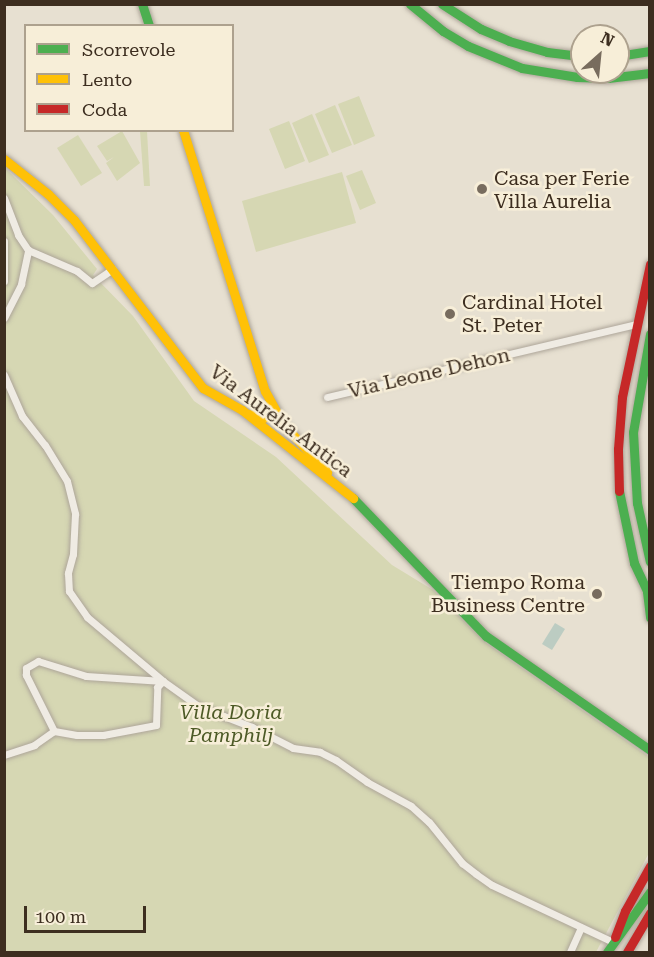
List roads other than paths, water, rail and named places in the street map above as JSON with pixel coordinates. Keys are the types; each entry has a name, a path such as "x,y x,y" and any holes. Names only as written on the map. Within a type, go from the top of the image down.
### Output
{"main road":[{"path":"142,4 148,24"},
{"path":"410,4 455,39 510,64 571,76 608,78 650,73"},
{"path":"442,4 481,29 509,41 547,52 570,55"},
{"path":"630,54 650,51"},
{"path":"184,132 248,344 275,413 348,493"},
{"name":"Via Aurelia Antica","path":"4,159 65,211 113,270 199,384 213,396 242,410 348,493 486,636 650,750"},
{"path":"650,264 621,404 618,461 625,528 634,563 648,595 650,618"},
{"path":"650,334 633,432 637,503 650,562"},
{"path":"242,410 263,418 275,413"},
{"path":"608,952 625,911 650,866"},
{"path":"613,942 650,892"},
{"path":"628,952 650,913"},
{"path":"636,937 650,925"}],"street":[{"path":"4,198 18,235 28,250 77,271 92,283 113,270"},
{"path":"4,241 4,282"},
{"path":"4,318 21,284 28,250"},
{"name":"Via Leone Dehon","path":"327,397 637,324"},
{"path":"4,375 22,416 45,445 67,481 75,514 73,554 68,573 69,591 87,617 163,681 198,706 293,748 320,752 336,760 366,782 411,806 429,822 462,863 492,885 613,942"},
{"path":"54,731 53,723 39,704 26,675 26,668 38,661 86,676 163,681"},
{"path":"4,755 34,745 54,731 77,735 103,735 156,725 157,687 163,681"},
{"path":"570,952 581,927"}],"place":[{"name":"Casa per Ferie Villa Aurelia","path":"482,189"},
{"name":"Cardinal Hotel St. Peter","path":"450,314"},
{"name":"Tiempo Roma Business Centre","path":"597,594"}],"park label":[{"name":"Villa Doria Pamphilj","path":"231,724"}]}
